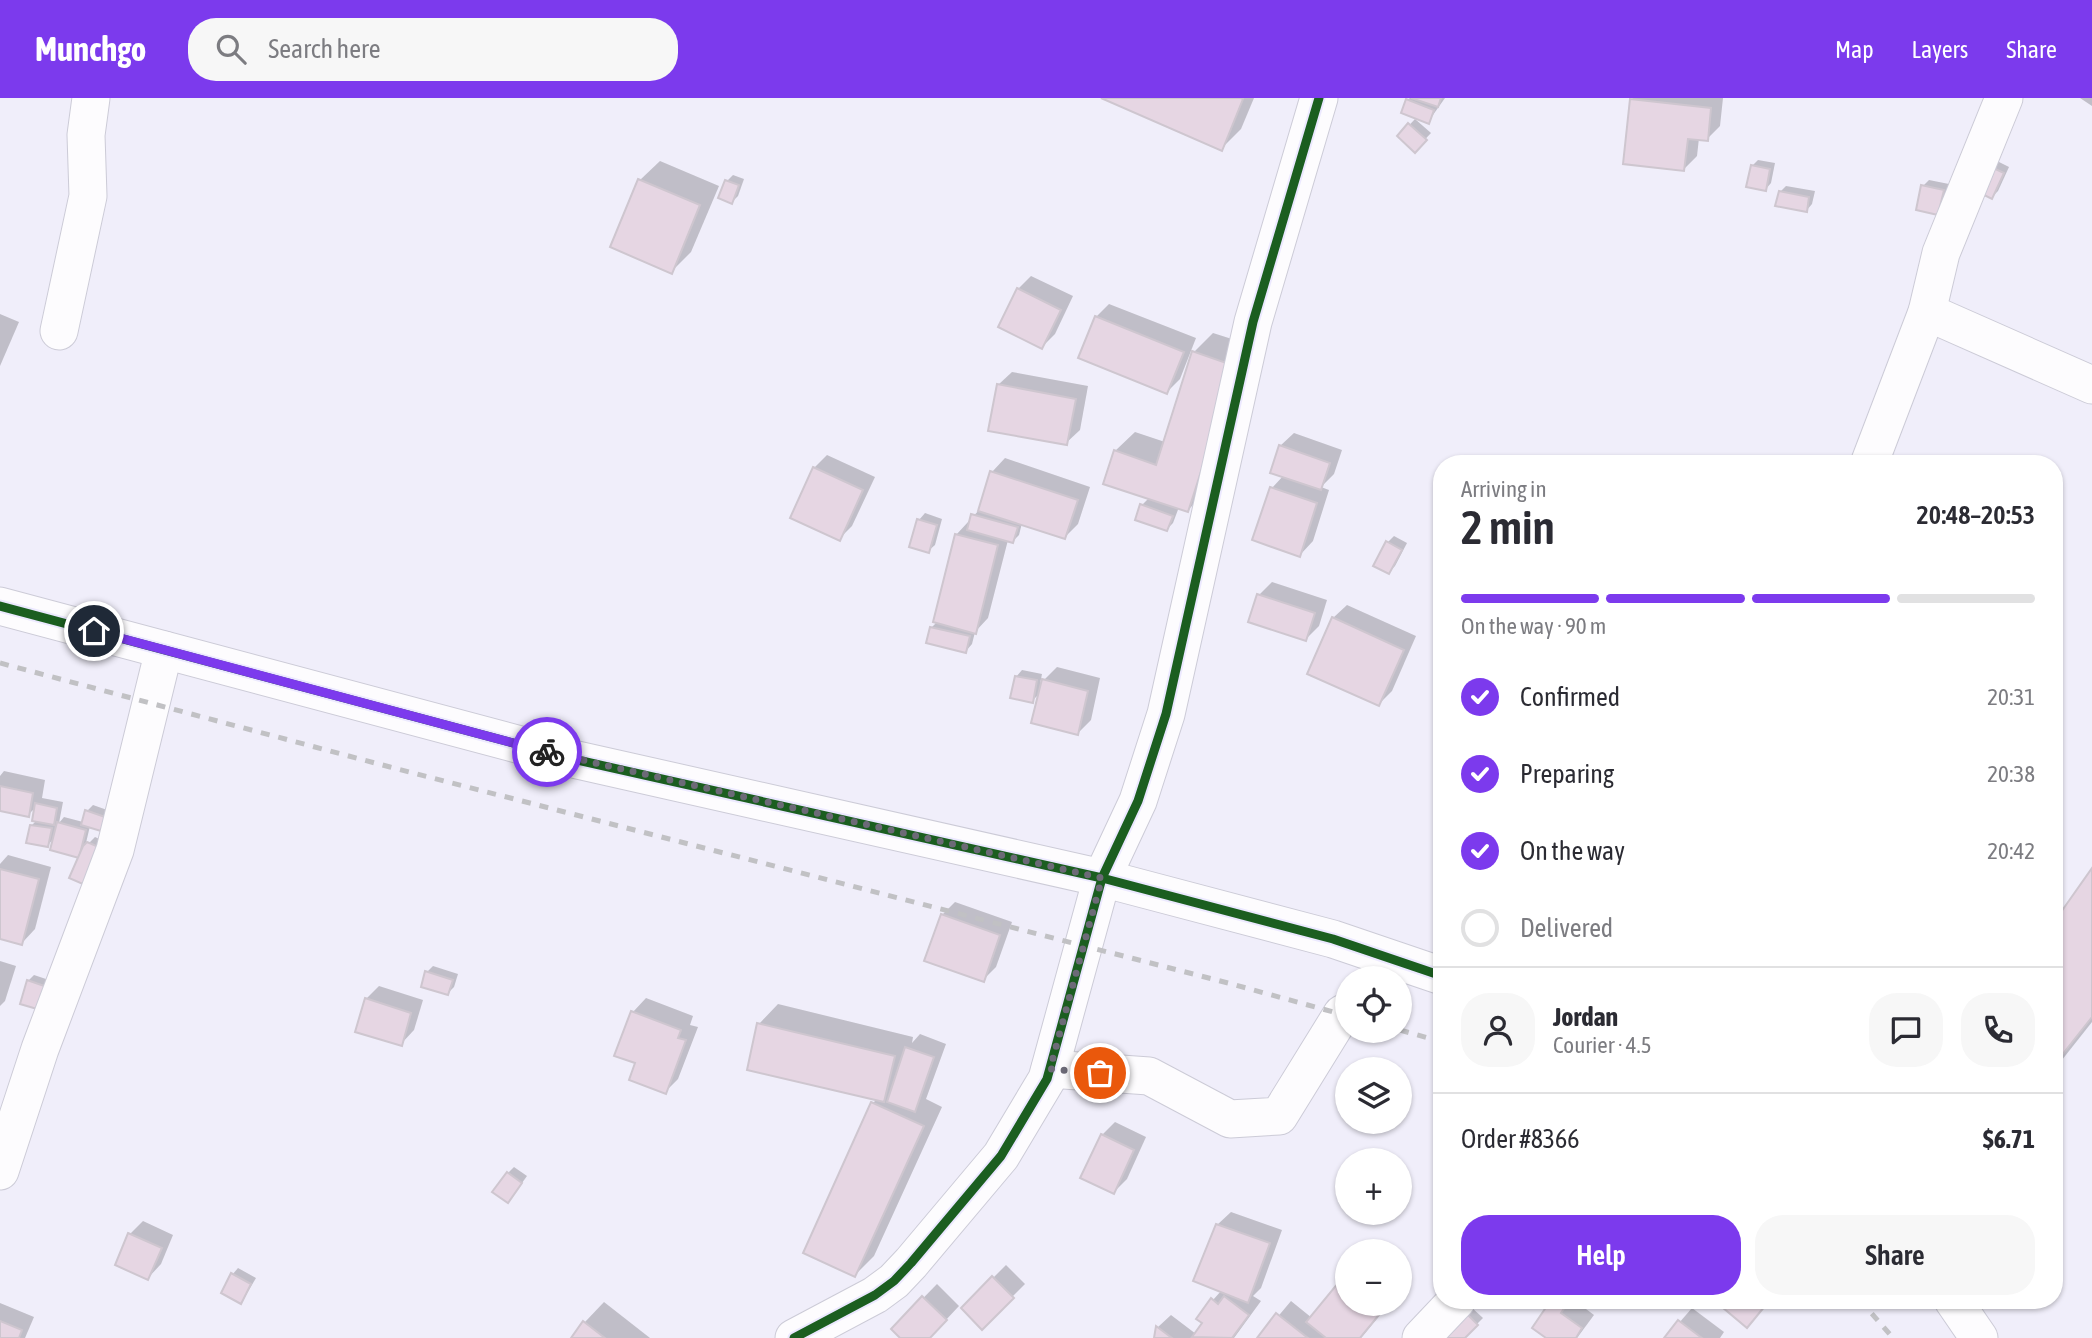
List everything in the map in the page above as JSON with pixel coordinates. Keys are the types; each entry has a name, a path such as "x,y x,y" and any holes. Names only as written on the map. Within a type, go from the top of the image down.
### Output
{"street":[{"path":"59,331 88,196 86,135 91,98"},
{"path":"794,1338 894,1281 1001,1156 1047,1079 1102,878 1138,801 1166,713 1253,322 1319,98"},
{"path":"1872,455 1927,312 1941,253 2004,98"},
{"path":"1927,312 2092,385"},
{"path":"0,606 573,759 1102,878 1333,939 1420,975"},
{"path":"0,1171 40,1049 115,850 164,650"},
{"path":"1050,1069 1149,1076 1230,1119 1279,1116 1335,1025"},
{"path":"1421,1338 1448,1309"},
{"path":"1959,1309 1979,1338"}],"building":[{"path":"1101,98 1241,98 1243,99 1222,151"},
{"path":"1411,98 1441,98 1438,107"},
{"path":"1406,99 1434,110 1429,124 1401,113"},
{"path":"1630,99 1711,108 1708,141 1688,139 1684,171 1623,164"},
{"path":"1408,123 1427,140 1415,153 1397,136"},
{"path":"1751,165 1770,169 1766,191 1746,187"},
{"path":"1989,166 2004,173 1992,199 1978,192"},
{"path":"638,179 700,205 672,274 610,247"},
{"path":"725,180 739,185 732,204 718,198"},
{"path":"1921,185 1944,190 1938,215 1916,210"},
{"path":"1779,191 1809,197 1807,212 1775,206"},
{"path":"1017,288 1061,310 1042,349 998,327"},
{"path":"1095,316 1184,352 1167,394 1078,358"},
{"path":"1192,351 1235,366 1188,512 1103,484 1114,450 1156,465"},
{"path":"997,384 1076,399 1067,445 988,431"},
{"path":"1279,445 1330,463 1321,490 1270,473"},
{"path":"813,467 863,490 840,541 790,518"},
{"path":"990,471 1078,500 1065,539 978,511"},
{"path":"1270,487 1317,503 1300,557 1252,540"},
{"path":"1140,504 1173,516 1167,531 1135,520"},
{"path":"971,514 1018,527 1013,543 967,530"},
{"path":"917,519 937,525 929,553 909,547"},
{"path":"955,534 998,545 976,634 933,622"},
{"path":"1386,541 1402,550 1389,574 1373,566"},
{"path":"1257,594 1315,613 1306,641 1248,622"},
{"path":"1332,617 1404,650 1379,706 1307,674"},
{"path":"930,627 970,636 966,653 926,643"},
{"path":"1015,676 1037,680 1033,703 1010,698"},
{"path":"1042,679 1088,691 1078,735 1031,723"},
{"path":"0,786 33,793 29,817 0,811"},
{"path":"35,803 57,808 54,825 32,821"},
{"path":"85,810 105,817 101,831 81,825"},
{"path":"57,822 86,830 79,858 50,850"},
{"path":"30,825 52,828 48,847 26,843"},
{"path":"87,842 108,851 92,888 69,878"},
{"path":"2092,868 2092,1017 2063,1054 2063,909"},
{"path":"0,869 39,879 22,945 0,939"},
{"path":"941,914 1000,935 984,982 924,961"},
{"path":"425,971 453,980 448,995 421,987"},
{"path":"27,980 50,988 44,1011 20,1004"},
{"path":"365,998 411,1013 402,1046 355,1032"},
{"path":"631,1011 681,1030 678,1038 686,1040 666,1094 629,1080 635,1063 614,1056"},
{"path":"757,1023 895,1056 884,1102 747,1070"},
{"path":"905,1047 934,1057 915,1112 887,1102"},
{"path":"871,1102 924,1126 855,1277 803,1253"},
{"path":"1101,1134 1134,1150 1114,1194 1080,1178"},
{"path":"507,1172 522,1183 508,1203 492,1192"},
{"path":"1216,1224 1270,1243 1248,1303 1193,1281"},
{"path":"128,1233 162,1248 148,1280 115,1265"},
{"path":"231,1273 251,1284 241,1304 221,1293"},
{"path":"992,1276 1014,1298 982,1330 961,1308"},
{"path":"1335,1287 1335,1316 1378,1316 1360,1338 1326,1338 1306,1322"},
{"path":"922,1296 947,1320 930,1338 900,1338 891,1329"},
{"path":"1224,1296 1249,1315 1232,1338 1192,1337 1202,1323 1196,1319 1211,1298 1218,1304"},
{"path":"1545,1309 1564,1309 1561,1313 1582,1328 1576,1338 1546,1338 1532,1328"},
{"path":"1724,1309 1763,1309 1747,1328"},
{"path":"1463,1310 1478,1325 1465,1338 1437,1338"},
{"path":"1276,1313 1308,1338 1257,1338"},
{"path":"1678,1320 1702,1338 1664,1338"},
{"path":"0,1321 22,1330 19,1338 0,1338"},
{"path":"583,1321 605,1338 571,1338"},
{"path":"1156,1326 1172,1338 1154,1338"}],"railway":[{"path":"0,663 1335,1012"},
{"path":"1412,1033 1433,1039"},
{"path":"1868,1309 1893,1338"}],"cycle path":[{"path":"794,1338 875,1295 894,1281 1001,1156 1047,1079 1102,878 1138,801 1166,714 1253,322 1319,98"},
{"path":"0,606 573,759 1102,878 1333,939 1433,973"}],"way so far":[{"path":"547,752 1102,878 1050,1069 1100,1073"}],"route":[{"path":"94,631 547,752"}]}
